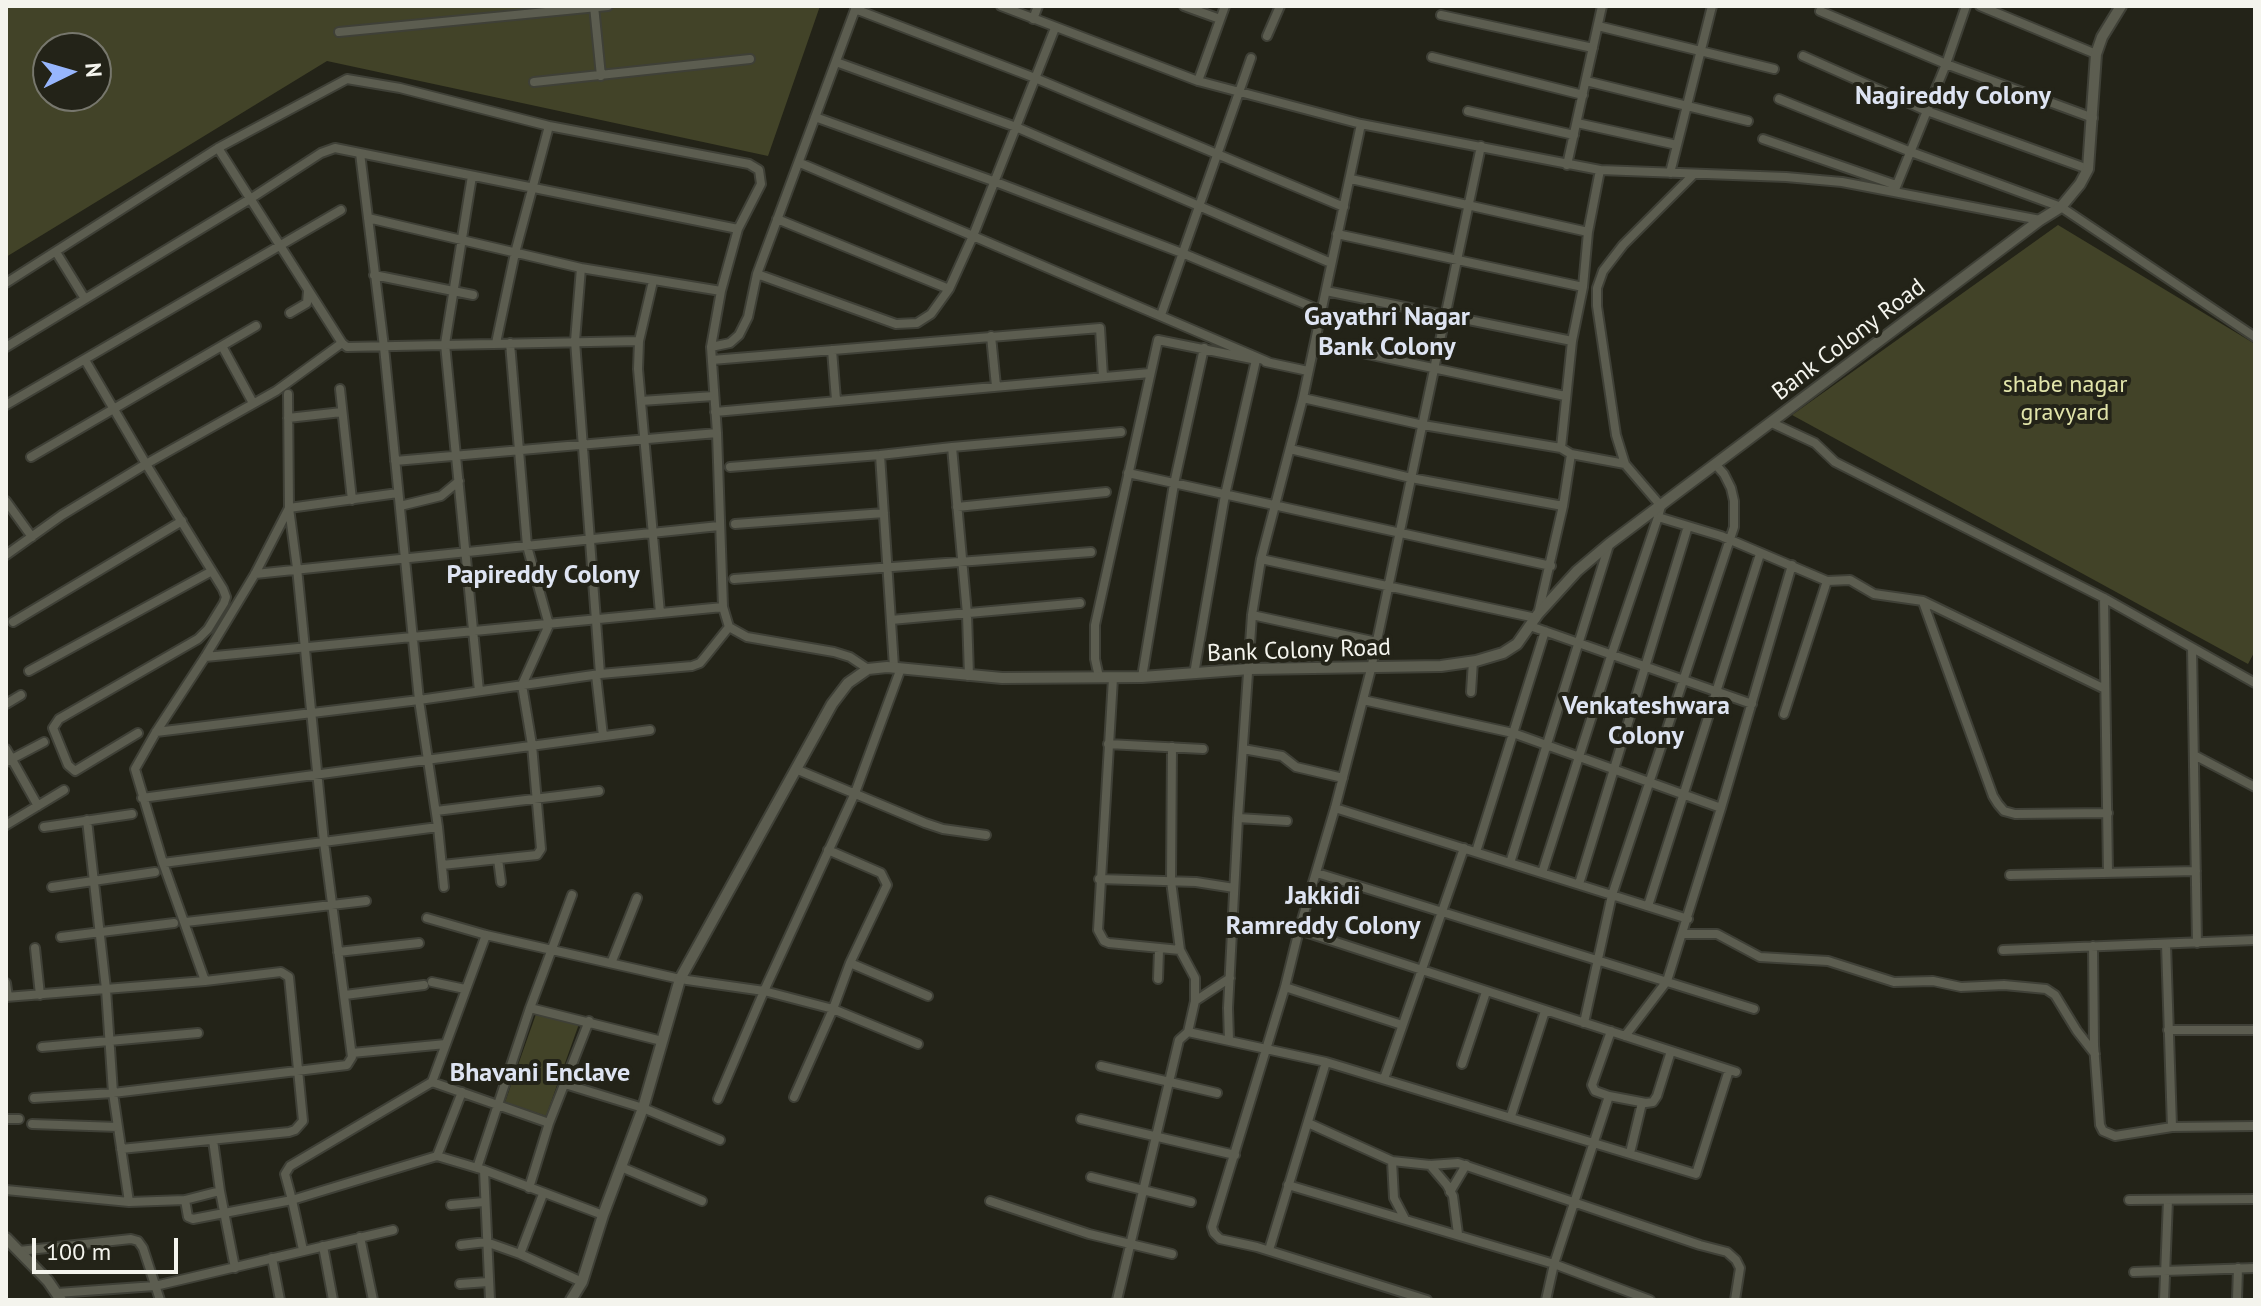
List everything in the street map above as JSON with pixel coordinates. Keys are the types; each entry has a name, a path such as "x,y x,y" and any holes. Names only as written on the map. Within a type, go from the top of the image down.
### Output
{"street":[{"path":"339,32 522,11 608,6"},
{"path":"1001,6 1198,81 1361,124 1600,170 1842,182 1895,188 2040,220"},
{"path":"1033,19 1038,6"},
{"path":"1184,6 1220,19"},
{"path":"1198,81 1225,6"},
{"path":"1267,36 1280,6"},
{"path":"1567,165 1602,6"},
{"path":"1670,173 1712,6"},
{"path":"1895,188 1946,64 1966,6"},
{"path":"1980,6 2096,54"},
{"name":"Bank Colony Road","path":"868,669 898,667 969,676 1113,678 1250,669 1441,666 1473,661 1512,647 1577,571 1609,544 1660,512 1716,465 2061,207 2088,169 2096,54 2102,37 2121,6"},
{"path":"594,7 601,76"},
{"path":"711,347 730,343 739,335 748,317 757,274 856,8 1035,78 1344,207"},
{"path":"1820,11 1946,64 2093,118"},
{"path":"1441,15 1593,48"},
{"path":"1598,26 1774,69"},
{"path":"757,274 896,324 917,323 931,314 949,289 973,236 1055,28"},
{"path":"1803,56 1927,111 2088,169"},
{"path":"1432,57 1583,95"},
{"path":"1161,315 1251,58"},
{"path":"534,82 750,59"},
{"path":"836,62 1016,127 1331,263"},
{"path":"6,283 218,148 347,79 400,88 549,126 749,164 759,170 761,184 738,229 721,291 711,347 723,607 729,627 747,637 850,657 868,669 848,683 832,704 680,979 643,1108 582,1282 571,1300"},
{"path":"1586,81 1748,121"},
{"path":"1779,99 2061,207 2255,337"},
{"path":"1468,111 1574,135"},
{"path":"815,117 1182,253 1322,311"},
{"path":"1577,123 1677,145"},
{"path":"1229,1040 1234,888 1252,615 1261,559 1303,398 1361,124"},
{"path":"496,343 515,253 549,126"},
{"path":"1763,139 1895,188"},
{"path":"1427,1300 1269,1250 1220,1239 1214,1233 1213,1221 1285,987 1371,669 1481,146"},
{"path":"218,148 342,343 352,347 384,347 639,341"},
{"path":"6,347 321,153 335,148 738,229"},
{"path":"360,153 384,347 419,700 444,887"},
{"path":"800,163 1268,362"},
{"path":"1561,448 1572,341 1600,170"},
{"path":"1694,174 1623,245 1603,271 1597,288 1607,386 1616,435 1625,464 1660,512 1827,581 1850,580 1880,596 1923,601 2105,689"},
{"path":"472,176 445,344 479,691"},
{"path":"1351,179 1588,232"},
{"path":"6,405 341,210"},
{"path":"368,218 581,268 721,291"},
{"path":"777,219 949,289"},
{"path":"1337,234 1583,287"},
{"path":"56,252 85,299"},
{"path":"581,268 575,341 603,736"},
{"path":"374,275 473,295"},
{"path":"653,281 639,341 644,440 660,613"},
{"path":"290,313 307,303 308,290"},
{"path":"1326,291 1572,341"},
{"path":"31,457 256,326"},
{"path":"712,360 1100,328 1103,377"},
{"path":"991,336 996,386"},
{"path":"1099,677 1095,659 1095,625 1158,340 1308,371"},
{"path":"6,555 146,464 276,391 342,343"},
{"path":"442,865 539,853 532,745 522,685 549,625 527,546 510,343"},
{"path":"1315,343 1565,396"},
{"path":"222,346 253,403"},
{"path":"1142,677 1174,484 1204,348"},
{"path":"832,350 836,400"},
{"path":"85,360 226,597 203,634 59,719 53,728 68,765 75,771 138,733"},
{"path":"1194,674 1225,495 1256,360"},
{"path":"715,412 1150,373"},
{"path":"340,389 352,500"},
{"path":"34,1098 113,1093 347,1065 352,1053 324,842 289,508 288,394"},
{"path":"641,401 714,396"},
{"path":"1303,398 1423,425 1561,448 1571,454 1625,464"},
{"path":"288,418 342,412"},
{"path":"1772,423 1815,443 1835,462 2104,598 2255,683"},
{"path":"730,467 1121,432"},
{"path":"395,461 717,433"},
{"path":"952,447 967,614 969,676"},
{"path":"1290,449 1411,478 1563,506"},
{"path":"1535,619 1551,566 1571,454"},
{"path":"718,1099 855,793 898,667 891,620 880,455"},
{"path":"1584,1023 1612,895 1734,527 1734,501 1724,474 1716,465"},
{"path":"1128,473 1551,566"},
{"path":"400,506 441,496 459,481"},
{"path":"957,507 1106,492"},
{"path":"289,508 398,493"},
{"path":"6,501 32,537"},
{"path":"205,981 163,863 135,769 255,574 289,508"},
{"path":"1542,873 1660,512"},
{"path":"735,524 884,513"},
{"path":"13,622 182,521"},
{"path":"255,574 719,526"},
{"path":"1579,884 1688,526"},
{"path":"1510,863 1609,544"},
{"path":"734,579 1091,552"},
{"path":"1648,906 1760,554"},
{"path":"1261,559 1535,619 1545,631 1752,704"},
{"path":"1625,1036 1667,981 1792,565"},
{"path":"29,671 212,571"},
{"path":"1784,714 1827,581"},
{"path":"2104,598 2108,873"},
{"path":"1923,601 1988,781 2004,811 2015,814 2108,813"},
{"path":"891,620 1080,603"},
{"path":"205,657 723,607"},
{"path":"1252,615 1377,642"},
{"path":"156,732 700,663 729,627"},
{"path":"1476,852 1545,631"},
{"path":"2192,648 2197,943"},
{"path":"1471,692 1473,661"},
{"path":"1113,678 1098,930 1104,941 1159,950 1180,950"},
{"path":"6,704 21,695"},
{"path":"1363,700 1513,733 1721,808"},
{"path":"142,798 650,730"},
{"path":"9,760 44,742"},
{"path":"1108,744 1203,749"},
{"path":"1117,1300 1179,1040 1188,1032 1195,1001 1195,978 1180,950 1171,881 1172,747"},
{"path":"6,749 9,760 38,806"},
{"path":"1243,749 1282,756 1296,767 1343,778"},
{"path":"2194,755 2255,787"},
{"path":"798,770 943,829 986,835"},
{"path":"6,825 64,790"},
{"path":"436,811 599,791"},
{"path":"1335,808 1688,919"},
{"path":"44,827 132,814"},
{"path":"1238,818 1287,821"},
{"path":"87,820 106,989 113,1093 129,1202"},
{"path":"163,863 438,827"},
{"path":"1384,1079 1464,848"},
{"path":"794,1097 850,963 887,885 881,873 828,850"},
{"path":"498,859 501,882"},
{"path":"2010,875 2196,871"},
{"path":"52,887 155,872"},
{"path":"1317,873 1754,1009"},
{"path":"1099,879 1196,882 1234,888"},
{"path":"490,1300 481,1169 497,1105 572,895"},
{"path":"612,961 637,898"},
{"path":"186,922 366,901"},
{"path":"427,918 486,935 612,961 680,979 764,991 833,1009 918,1044"},
{"path":"61,937 174,923"},
{"path":"1188,1032 1326,1062 1696,1174 1732,1071 1299,930"},
{"path":"1683,934 1717,934 1760,957 1828,961 1894,982 1933,981 1961,987 2004,985 2046,989 2055,995 2095,1054"},
{"path":"303,1250 285,1174 290,1166 432,1082 486,935"},
{"path":"2003,950 2255,940"},
{"path":"338,952 419,943"},
{"path":"2166,944 2172,1127"},
{"path":"2093,946 2095,1054 2103,1131 2115,1136 2172,1127 2255,1126"},
{"path":"35,948 40,995"},
{"path":"1158,979 1159,950"},
{"path":"850,963 928,996"},
{"path":"6,983 7,997 281,972 289,977 303,1121 295,1130 121,1149"},
{"path":"1195,1001 1230,978"},
{"path":"345,995 428,983 465,989"},
{"path":"1285,987 1402,1025"},
{"path":"1462,1064 1486,992"},
{"path":"530,1008 662,1041"},
{"path":"1511,1116 1545,1011"},
{"path":"529,1188 549,1123 589,1021"},
{"path":"2168,1030 2255,1030"},
{"path":"1611,1031 1592,1085 1595,1091 1609,1096 1642,1103 1653,1102 1671,1051"},
{"path":"42,1047 198,1033"},
{"path":"352,1053 446,1044"},
{"path":"1269,1250 1326,1062"},
{"path":"1101,1066 1217,1093"},
{"path":"432,1082 549,1123"},
{"path":"565,1084 643,1108 720,1140"},
{"path":"437,1156 462,1092"},
{"path":"1546,1300 1554,1264 1609,1096"},
{"path":"1630,1153 1642,1103"},
{"path":"6,1119 19,1119"},
{"path":"1081,1119 1235,1155"},
{"path":"1308,1123 1392,1161 1466,1165 1727,1252 1740,1268 1735,1300"},
{"path":"32,1124 118,1127"},
{"path":"213,1140 235,1268"},
{"path":"185,1200 188,1217 224,1214 292,1200 437,1156 481,1169 603,1215"},
{"path":"1392,1161 1394,1198 1405,1219"},
{"path":"1430,1165 1450,1192 1457,1214 1458,1234"},
{"path":"1450,1192 1466,1165"},
{"path":"621,1167 702,1201"},
{"path":"1091,1177 1191,1202"},
{"path":"1288,1185 1554,1264 1650,1300"},
{"path":"6,1190 129,1202 185,1200 220,1191"},
{"path":"520,1254 543,1194"},
{"path":"2129,1200 2255,1199"},
{"path":"2164,1300 2168,1200"},
{"path":"990,1201 1089,1234 1172,1254"},
{"path":"451,1205 484,1202"},
{"path":"6,1238 59,1297 155,1286 393,1230"},
{"path":"360,1237 373,1300"},
{"path":"19,1251 131,1239 138,1241 160,1300"},
{"path":"461,1245 486,1242 582,1282"},
{"path":"323,1246 333,1300"},
{"path":"272,1258 280,1300"},
{"path":"2237,1300 2238,1268"},
{"path":"2134,1272 2255,1268"},
{"path":"460,1284 488,1282"}],"green space":[{"path":"6,6 820,6 768,156 327,61 6,257"},
{"name":"shabe nagar gravyard","path":"2058,225 2255,344 2255,651 2248,664 1792,415"},
{"path":"536,1014 579,1024 546,1116 505,1102"}],"district":[{"name":"Nagireddy Colony","path":"1953,97"},
{"name":"Gayathri Nagar Bank Colony","path":"1387,333"},
{"name":"Papireddy Colony","path":"543,576"},
{"name":"Venkateshwara Colony","path":"1646,722"},
{"name":"Jakkidi Ramreddy Colony","path":"1323,912"},
{"name":"Bhavani Enclave","path":"540,1074"}]}
